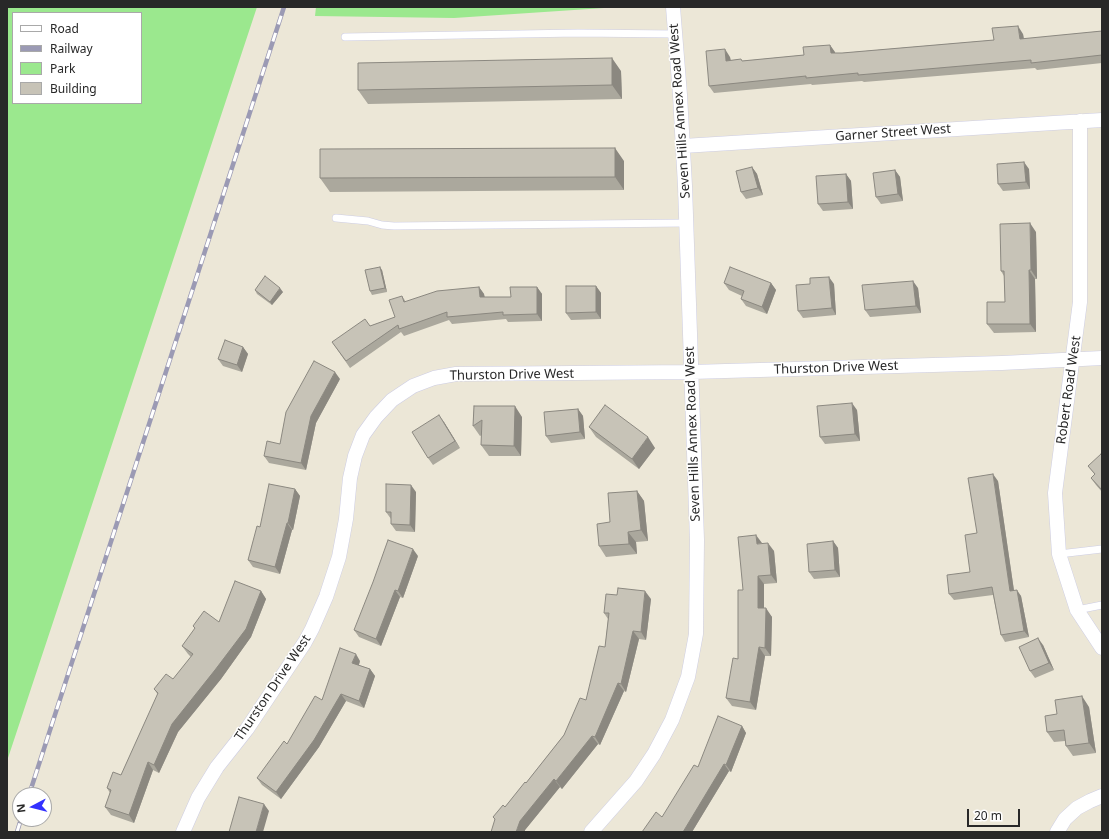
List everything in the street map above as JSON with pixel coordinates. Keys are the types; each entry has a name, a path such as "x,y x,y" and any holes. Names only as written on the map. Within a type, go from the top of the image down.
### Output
{"street":[{"name":"Seven Hills Annex Road West","path":"591,832 636,781 654,754 672,720 688,677 696,634 697,540 686,223 683,146 673,7"},
{"name":"Garner Street West","path":"683,146 1102,120"},
{"name":"Robert Road West","path":"1080,121 1080,302 1074,359 1055,493 1059,554 1077,610 1102,648"},
{"name":"Thurston Drive West","path":"183,832 198,798 217,767 247,729 305,642 312,629 326,597 339,557 346,519 354,456 363,435 376,416 392,400 413,386 434,378 456,374 691,372 1002,363 1102,358"},
{"path":"1057,832 1065,819 1077,808 1102,796"}],"lane":[{"path":"344,37 675,34"},
{"path":"336,218 368,221 382,225 394,226 686,223"},
{"path":"1059,554 1102,549"},
{"path":"1077,610 1102,605"}],"green space":[{"path":"7,7 257,7 7,761"},
{"path":"316,7 619,7 454,18 315,16"}],"building":[{"path":"1018,26 1020,39 1102,31 1102,55 1031,63 1031,60 858,75 858,73 806,78 806,76 709,86 706,51 725,49 726,61 741,59 742,61 804,55 803,47 830,45 831,53 842,53 994,40 992,28"},
{"path":"612,58 612,85 358,90 358,63"},
{"path":"615,148 615,177 320,178 320,149"},
{"path":"1024,162 1026,182 998,184 997,164"},
{"path":"752,167 758,188 741,192 736,171"},
{"path":"895,170 898,194 876,197 873,173"},
{"path":"846,174 848,202 818,204 816,176"},
{"path":"1030,223 1030,324 987,324 987,302 1005,302 1004,271 1001,271 1000,224"},
{"path":"380,267 385,288 370,291 365,270"},
{"path":"730,267 771,283 762,307 741,299 744,291 724,283"},
{"path":"265,276 280,288 270,302 255,290"},
{"path":"829,277 832,308 798,311 796,285 810,284 810,278"},
{"path":"913,281 916,306 865,310 862,285"},
{"path":"566,286 596,286 596,312 566,313"},
{"path":"479,287 480,297 511,297 510,287 537,287 537,314 503,315 503,312 447,317 447,312 399,329 398,325 346,361 332,342 365,319 370,326 395,317 389,300 402,296 404,302 437,291"},
{"path":"225,340 243,347 237,365 218,359"},
{"path":"314,361 335,372 311,416 301,463 264,456 267,441 280,444 286,412"},
{"path":"852,403 855,434 820,437 817,406"},
{"path":"605,405 648,437 632,459 589,427"},
{"path":"474,406 515,406 514,446 481,445 482,420 473,426"},
{"path":"578,409 580,432 546,436 544,412"},
{"path":"439,415 455,441 428,458 412,432"},
{"path":"1101,454 1102,490 1091,478 1095,474 1088,466"},
{"path":"993,474 1010,591 1017,590 1024,631 1001,635 992,587 949,594 947,575 970,572 965,535 977,533 968,478"},
{"path":"269,484 295,489 288,523 275,567 248,560 257,526 260,527"},
{"path":"386,484 411,485 410,525 391,524 391,512 386,512"},
{"path":"637,491 641,530 628,532 629,544 599,546 597,524 610,522 608,493"},
{"path":"756,535 757,544 768,543 771,575 758,576 758,608 766,608 765,648 759,647 750,702 726,698 733,658 738,659 738,590 743,590 738,537"},
{"path":"388,540 413,549 398,591 395,590 376,639 354,630"},
{"path":"833,541 835,570 809,572 807,544"},
{"path":"235,581 261,591 246,629 172,724 154,765 148,762 129,815 105,807 111,790 107,788 113,772 121,775 158,693 154,689 166,674 173,679 193,654 182,646 195,628 193,626 204,611 219,622"},
{"path":"618,588 645,591 641,632 633,631 621,684 618,683 595,737 592,736 556,781 554,779 520,821 516,832 491,832 495,819 493,817 503,805 505,807 525,782 526,783 564,735 580,698 586,700 599,646 605,647 609,613 604,613 606,594 617,595"},
{"path":"1038,638 1049,663 1030,671 1019,647"},
{"path":"340,648 356,654 352,663 370,669 359,701 341,694 314,740 276,792 257,778 284,741 287,744 315,696 322,700"},
{"path":"1082,696 1089,743 1066,746 1064,730 1047,732 1045,716 1057,714 1055,700"},
{"path":"718,716 742,726 726,765 724,764 683,832 642,832 656,812 662,817 694,765 698,767"},
{"path":"239,797 264,804 256,832 229,832"}],"railway":[{"path":"32,787 284,7"},
{"path":"17,832 19,827"}]}
